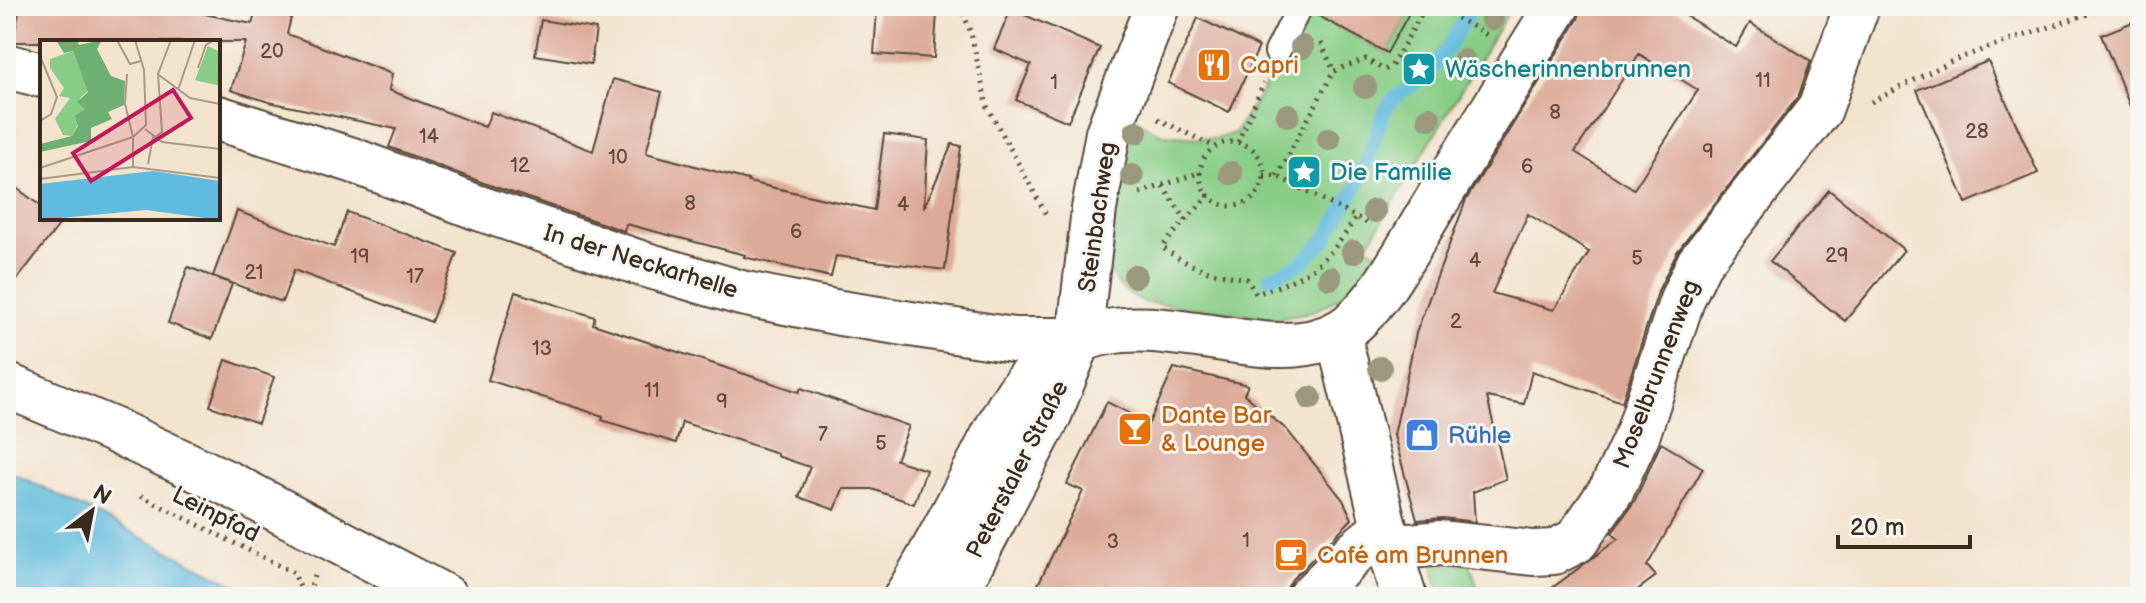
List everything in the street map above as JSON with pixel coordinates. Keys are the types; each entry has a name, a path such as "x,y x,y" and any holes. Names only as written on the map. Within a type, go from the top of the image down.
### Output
{"street":[{"name":"Steinbachweg","path":"1079,340 1094,209 1108,133 1157,6"},
{"name":"Peterstaler Straße","path":"906,597 1017,395 1045,360 1079,340 1106,332 1153,329 1280,346 1310,343 1338,333 1366,310 1557,6"},
{"name":"Moselbrunnenweg","path":"1387,538 1533,553 1554,552 1576,541 1612,489 1638,433 1683,297 1699,263 1820,109 1857,6"},
{"path":"6,66 40,74"},
{"name":"In der Neckarhelle","path":"220,119 352,160 476,207 640,263 741,293 840,313 1013,340 1079,340"},
{"path":"1338,333 1404,597"},
{"name":"Peterstaler Straße","path":"956,596 1049,415 1079,340"},
{"path":"6,385 231,485 445,597"},
{"path":"1310,597 1355,552 1387,538"}],"lane":[{"path":"1277,52 1300,6"}],"path":[{"path":"960,6 971,33 987,106 1044,211"},
{"path":"1277,176 1334,71 1366,59 1384,70 1391,67 1426,6"},
{"path":"1436,6 1468,25"},
{"path":"1820,109 1846,111 1861,107 1956,59 2111,6"},
{"path":"1238,142 1277,52"},
{"path":"1155,118 1215,147"},
{"path":"1238,142 1257,154 1264,175 1259,192 1251,201 1240,205 1223,205 1209,195 1201,172 1203,161 1215,147 1238,142"},
{"path":"1094,209 1201,172"},
{"path":"1264,175 1277,176 1365,222"},
{"path":"1163,186 1186,220"},
{"path":"1209,195 1162,247 1201,271 1247,279 1256,294 1312,271 1338,246 1356,217"},
{"name":"Leinpfad","path":"135,493 294,573 304,597"},
{"path":"311,581 316,597"}],"green space":[{"path":"1413,6 1512,6 1367,246 1377,253 1346,294 1314,311 1279,318 1143,302 1120,286 1106,261 1124,114 1163,135 1216,139 1235,133 1299,33 1315,14 1387,53"},
{"path":"1433,564 1470,564 1478,589 1452,597 1439,597"}],"water":[{"path":"6,470 22,477 259,597 6,597"}],"building":[{"path":"20,6 167,6 252,24 258,6 294,6 287,34 392,74 389,90 485,127 491,112 593,151 613,79 662,92 646,153 748,182 874,210 884,134 928,140 924,208 952,144 961,146 945,270 836,256 831,277 744,257 626,224 624,231 389,147 396,129 269,102 231,90 246,42 13,42"},
{"path":"1315,6 1413,6 1387,53 1313,13"},
{"path":"1582,6 1670,6 1736,47 1750,23 1811,61 1798,97 1677,252 1659,289 1622,402 1532,371 1524,404 1487,397 1506,479 1473,492 1475,522 1443,518 1417,520 1394,435 1416,333 1466,200 1578,19","holes":["1639,54 1698,90 1634,189 1575,152","1528,214 1589,252 1554,310 1492,293"]},
{"path":"877,8 937,12 934,58 874,54"},
{"path":"1011,9 1100,48 1068,122 1016,100 1031,65 994,49"},
{"name":"Capri","path":"1198,18 1259,47 1229,112 1168,83"},
{"path":"2140,19 2140,128 2139,128 2101,35"},
{"path":"541,20 596,29 591,64 535,55"},
{"path":"1988,61 2038,173 1966,203 1917,90"},
{"path":"6,180 40,206 40,220 62,221 6,294"},
{"path":"1829,190 1904,250 1845,321 1770,261"},
{"path":"237,211 334,247 347,212 457,253 431,322 294,270 282,302 213,276"},
{"path":"188,267 232,284 212,339 168,323"},
{"path":"515,292 595,317 593,324 799,392 801,388 909,426 896,460 926,470 914,504 872,489 843,489 835,510 799,497 810,467 777,456 777,453 682,422 676,443 602,420 603,416 488,380"},
{"path":"226,360 274,377 258,423 210,406"},
{"path":"1174,368 1248,385 1244,394 1287,430 1343,500 1352,519 1292,579 1286,597 1032,597 1083,491 1067,484 1107,402 1149,423"},
{"path":"1661,443 1703,468 1647,566 1656,576 1628,597 1540,597 1618,539 1612,533 1635,500"}],"waterway":[{"path":"1269,278 1302,263 1325,240 1359,183 1384,112 1392,100 1428,73 1473,6"}],"place":[{"name":"Capri","path":"1214,65"},
{"name":"Wäscherinnenbrunnen","path":"1419,69"},
{"name":"Die Familie","path":"1304,172"},
{"name":"Dante Bar & Lounge","path":"1135,429"},
{"name":"Rühle","path":"1422,435"},
{"name":"Café am Brunnen","path":"1291,555"}]}
